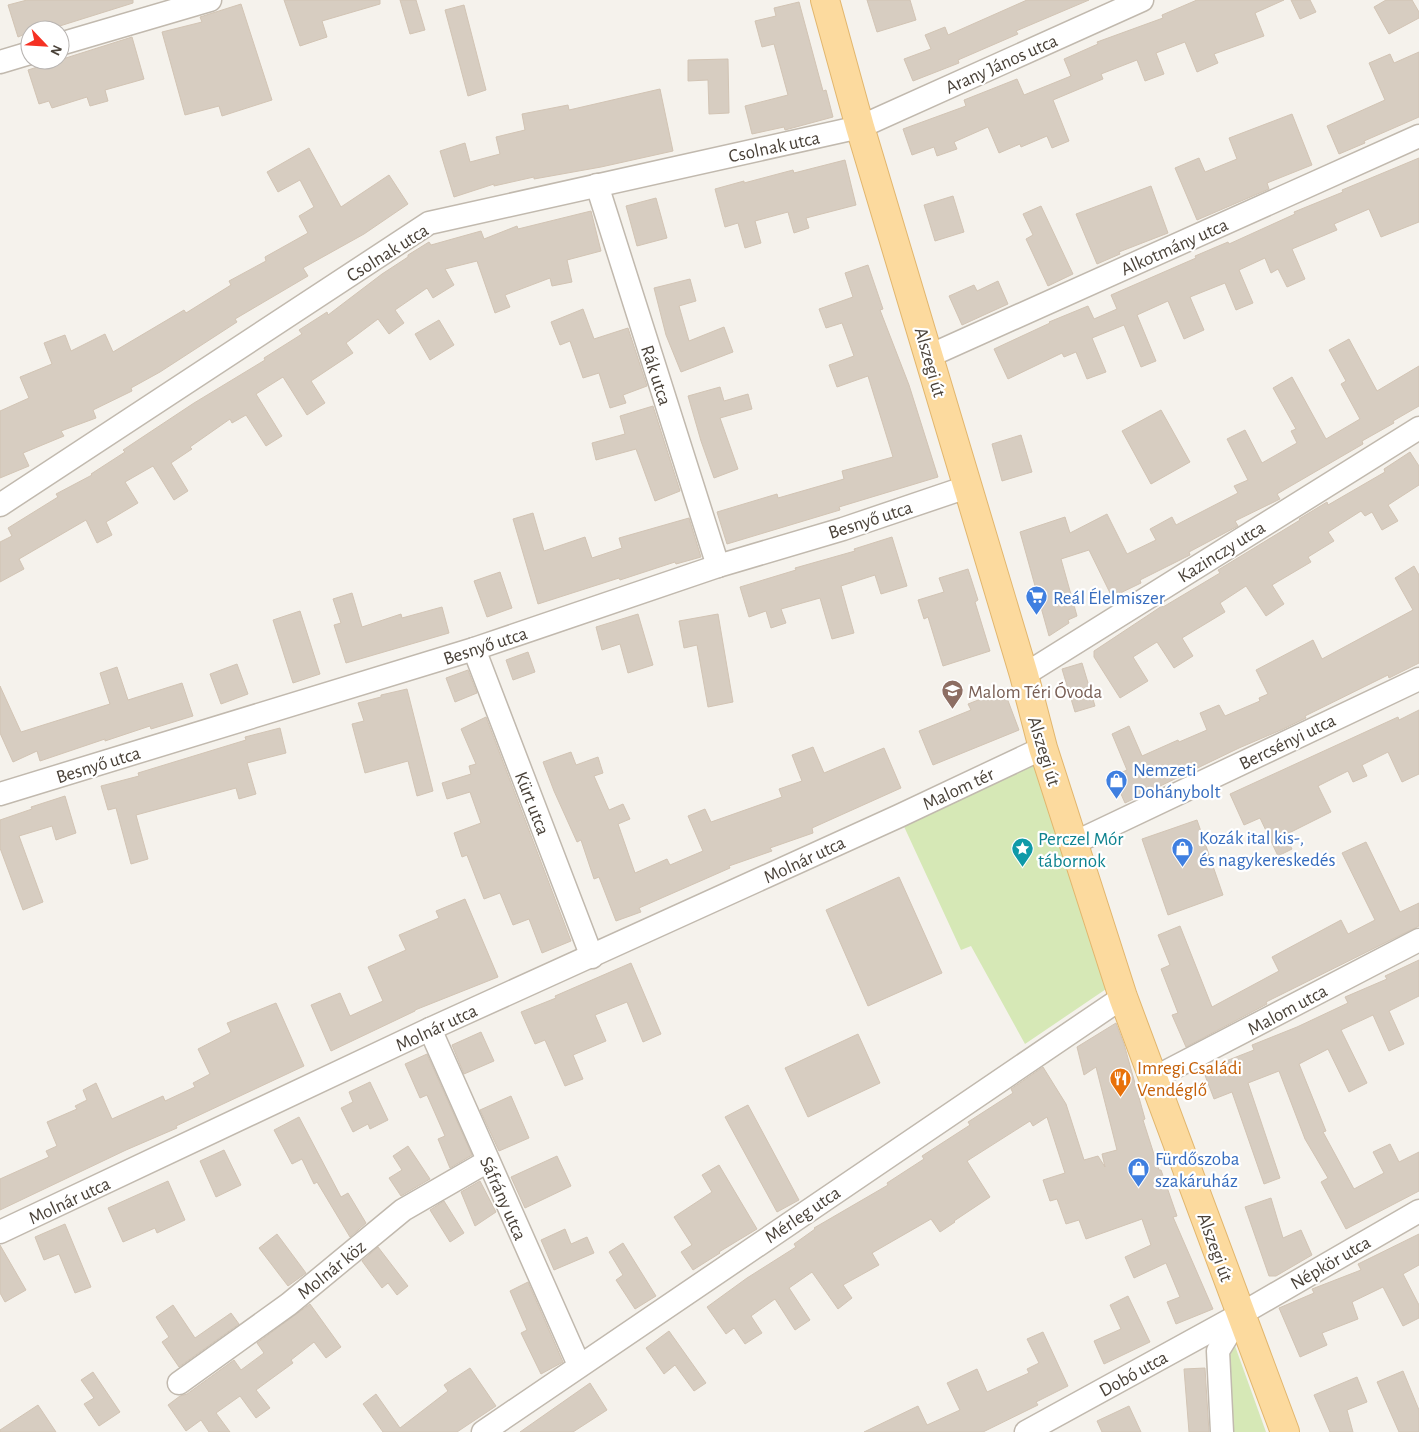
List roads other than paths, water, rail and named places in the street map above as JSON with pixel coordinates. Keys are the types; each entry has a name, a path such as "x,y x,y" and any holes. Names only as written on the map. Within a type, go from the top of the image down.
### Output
{"main road":[{"name":"Alszegi út","path":"825,0 860,127 929,356 966,487 1024,675 1043,748 1123,997 1285,1432"}],"street":[{"path":"70,41 210,0"},
{"name":"Arany János utca","path":"860,127 1142,0"},
{"path":"0,62 20,56"},
{"name":"Csolnak utca","path":"0,505 429,223 860,127"},
{"name":"Alkotmány utca","path":"929,356 1419,136"},
{"name":"Rák utca","path":"597,185 718,566"},
{"name":"Kazinczy utca","path":"1024,675 1419,428"},
{"name":"Besnyő utca","path":"0,794 474,649 718,566 843,529 966,487"},
{"name":"Kürt utca","path":"474,649 592,956"},
{"name":"Bercsényi utca","path":"1074,844 1419,678"},
{"name":"Malom tér","path":"874,828 1043,748"},
{"name":"Molnár utca","path":"0,1232 430,1029 874,828"},
{"name":"Malom utca","path":"1154,1078 1419,940"},
{"name":"Mérleg utca","path":"483,1432 1123,997"},
{"name":"Sáfrány utca","path":"430,1029 579,1365"},
{"name":"Molnár köz","path":"179,1383 288,1304 403,1210 488,1161"},
{"name":"Népkör utca","path":"1240,1314 1419,1211"},
{"path":"1222,1432 1218,1351 1240,1314"},
{"name":"Dobó utca","path":"1026,1432 1240,1314"}],"place":[{"name":"Reál Élelmiszer","path":"1037,616"},
{"name":"Malom Téri Óvoda","path":"952,710"},
{"name":"Nemzeti Dohánybolt","path":"1117,799"},
{"name":"Kozák ital kis-, és nagykereskedés","path":"1183,867"},
{"name":"Perczel Mór tábornok","path":"1022,868"},
{"name":"Imregi Családi Vendéglő","path":"1121,1097"},
{"name":"Fürdőszoba szakáruház","path":"1139,1188"}]}
